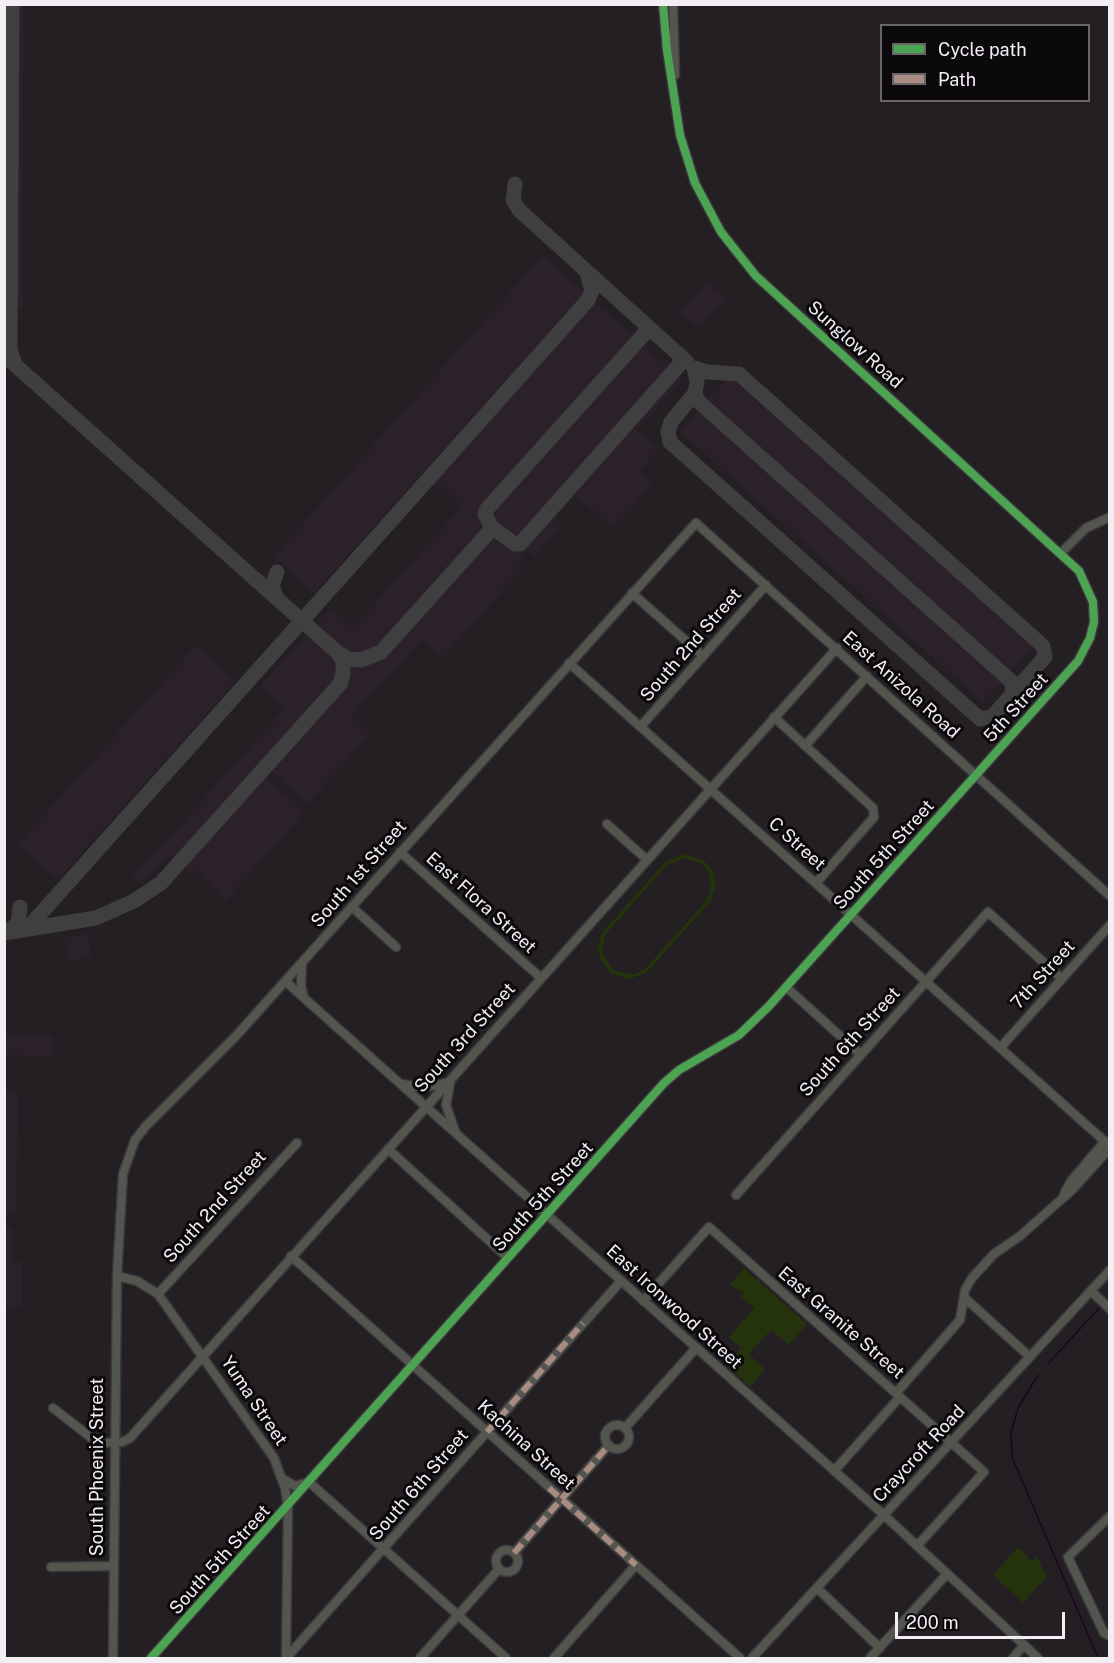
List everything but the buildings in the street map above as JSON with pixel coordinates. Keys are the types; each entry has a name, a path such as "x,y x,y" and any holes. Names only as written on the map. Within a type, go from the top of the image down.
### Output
{"street":[{"name":"Sunglow Road","path":"663,4 666,50 675,93 680,135 696,183 714,221 741,258 1061,553 1082,576 1093,602 1092,629 1087,647 1078,661"},
{"name":"Sunglow Road","path":"673,4 675,93"},
{"path":"1061,553 1086,528 1110,517"},
{"name":"East Anizola Road","path":"696,523 1110,896"},
{"name":"South 1st Street","path":"117,1275 123,1174 135,1140 146,1126 210,1064 303,962 696,523"},
{"name":"South 2nd Street","path":"641,726 766,585"},
{"path":"632,593 703,656"},
{"name":"South 3rd Street","path":"114,1464 130,1438 291,1256 837,648"},
{"name":"5th Street","path":"975,775 1078,661"},
{"name":"C Street","path":"569,663 1108,1145"},
{"path":"805,746 867,676"},
{"path":"774,717 873,808 874,817 816,883"},
{"name":"South 5th Street","path":"151,1659 546,1215 679,1070 739,1035 758,1019 975,775"},
{"path":"607,824 646,860"},
{"name":"East Flora Street","path":"400,852 541,978"},
{"path":"352,907 396,947"},
{"name":"South 6th Street","path":"736,1195 988,912 1062,979"},
{"name":"7th Street","path":"1001,1047 1110,925"},
{"path":"303,962 301,986 304,998"},
{"name":"East Ironwood Street","path":"285,981 885,1516 1038,1659"},
{"path":"786,987 860,1054"},
{"path":"399,1083 430,1088 451,1080"},
{"path":"451,1080 446,1105 458,1136"},
{"name":"South 2nd Street","path":"158,1294 297,1143"},
{"path":"834,1471 960,1320 969,1282 991,1257 1027,1230 1063,1195 1072,1190 1108,1145"},
{"path":"388,1149 508,1258"},
{"name":"East Granite Street","path":"643,1301 709,1227 952,1443 984,1472 917,1546"},
{"name":"Kachina Street","path":"291,1256 740,1659"},
{"name":"Craycroft Road","path":"752,1659 1110,1270"},
{"name":"Yuma Street","path":"117,1275 137,1281 158,1294 267,1446 282,1478 288,1506 286,1658"},
{"name":"South Phoenix Street","path":"113,1659 117,1275"},
{"name":"South 6th Street","path":"286,1658 621,1281"},
{"path":"1091,1291 1110,1309"},
{"path":"966,1299 1030,1357"},
{"path":"625,1428 696,1348"},
{"path":"53,1408 94,1442 114,1443 130,1438"},
{"path":"619,1425 625,1428 629,1436 627,1443 620,1448 609,1445 606,1435 609,1429 619,1425"},
{"path":"114,1431 130,1438"},
{"path":"514,1553 609,1445"},
{"path":"282,1478 295,1486 309,1482 506,1659"},
{"path":"1110,1516 1068,1557 1104,1633 1110,1636"},
{"path":"504,1550 514,1553 518,1559 516,1567 506,1572 499,1569 496,1562 498,1555 504,1550"},
{"path":"554,1659 636,1565"},
{"path":"51,1567 113,1566"},
{"path":"420,1659 499,1569"},
{"path":"870,1659 947,1575"},
{"path":"818,1589 880,1648"},
{"path":"1013,1659 1024,1646"}],"shaded area":[{"path":"4,5 23,5 22,309 5,309"},
{"path":"543,255 585,293 314,593 274,556"},
{"path":"707,281 726,298 699,329 680,312"},
{"path":"595,302 682,380 637,430 659,449 639,472 653,484 614,528 575,495 555,518 563,526 535,557 527,550 518,561 524,567 443,658 422,640 357,710 352,717 371,734 307,804 272,772 267,778 305,812 226,901 194,869 190,873 171,855 139,884 132,873 159,849 285,708 260,686 330,608 353,628 462,506 435,481"},
{"path":"729,376 1034,646 983,703 680,432"},
{"path":"196,645 236,681 58,880 18,844"},
{"path":"87,933 92,957 70,961 64,938"},
{"path":"5,1036 53,1036 53,1057 5,1055"},
{"path":"18,1091 17,1214 5,1213 5,1092"},
{"path":"4,1228 12,1228 12,1261 22,1262 22,1307 5,1307"}],"green space":[{"path":"685,854 703,860 712,869 716,885 711,901 646,973 629,979 611,974 600,959 598,947 601,934 665,862","holes":["684,858 702,864 709,873 711,889 707,900 644,970 632,975 613,970 602,953 605,935 666,866"]},
{"path":"744,1268 807,1324 789,1345 771,1330 749,1354 765,1369 750,1387 726,1365 741,1348 729,1337 754,1308 741,1297 744,1293 730,1285"},
{"path":"1016,1549 1020,1549 1032,1561 1037,1557 1047,1577 1023,1603 993,1575"}],"waterway":[{"path":"1048,1364 1099,1308"},
{"path":"1038,1375 1018,1408 1011,1433 1012,1457 1098,1658"}],"taxiway":[{"path":"12,4 10,349 15,364"},
{"path":"515,184 513,200 519,210 687,362"},
{"path":"20,930 29,926 43,911 588,300 592,291 587,272"},
{"path":"4,355 338,653 348,659 361,660 381,652 489,532 491,526 485,514 487,509 645,333 645,324"},
{"path":"489,532 494,529 515,544 520,544 680,364 680,355"},
{"path":"694,368 707,372 739,374 1043,646 1045,657 992,717 980,719 670,442 668,432 671,422 695,393 697,382 694,368"},
{"path":"695,393 698,401 1012,682 1013,694"},
{"path":"277,572 272,586 277,599"},
{"path":"4,933 96,918 134,901 161,883 340,684 343,661 338,653"},
{"path":"7,932 18,923 20,907"}],"marked path":[{"path":"487,1432 583,1323"},
{"path":"514,1553 609,1445"},
{"path":"549,1488 636,1565"}],"cycle path":[{"path":"151,1658 664,1083 679,1070 739,1035 769,1006 1078,661 1090,638 1094,622 1093,602 1079,571 756,276 721,232 695,183 680,135 667,50 663,4"}]}
